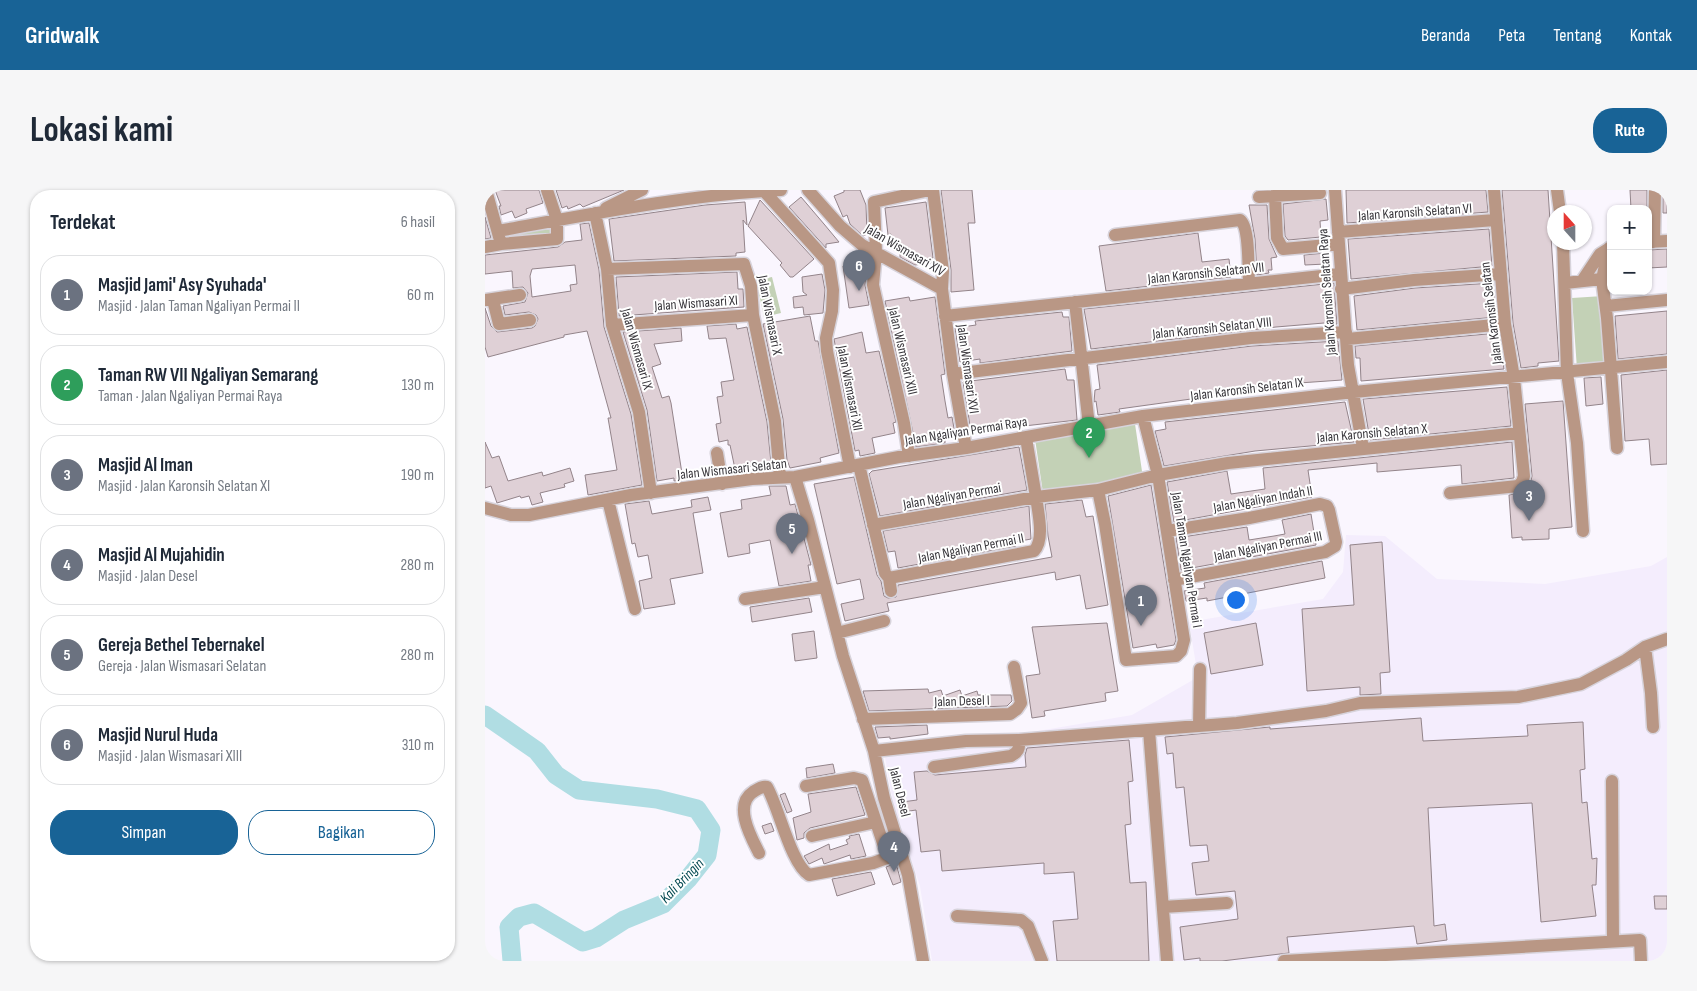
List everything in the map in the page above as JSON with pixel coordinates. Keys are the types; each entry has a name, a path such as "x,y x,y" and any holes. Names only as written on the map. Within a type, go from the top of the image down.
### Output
{"street":[{"path":"486,190 501,244"},
{"path":"485,247 501,244 555,241 558,238 557,220 547,190"},
{"path":"595,213 642,190"},
{"name":"Jalan Wismasari XII","path":"763,190 829,263 833,290 832,311 826,338 827,352 854,466 873,525 885,573 889,578 891,591"},
{"path":"498,231 721,192 781,190"},
{"name":"Jalan Wismasari XIV","path":"808,190 840,226 862,245 942,292"},
{"name":"Jalan Wismasari XIII","path":"909,456 904,423 873,285 876,252 874,201 932,190"},
{"name":"Jalan Wismasari XVI","path":"932,190 943,271 942,292 945,316 965,448"},
{"name":"Jalan Karonsih Selatan Raya","path":"1335,190 1348,365 1363,448"},
{"name":"Jalan Karonsih Selatan","path":"1450,493 1518,486 1524,476 1515,378 1505,324 1495,220 1495,190"},
{"path":"1557,190 1559,205"},
{"path":"1652,229 1655,190"},
{"path":"1259,197 1320,194"},
{"name":"Jalan Karonsih Selatan VI","path":"1275,196 1277,238 1283,249 1338,238 1495,220"},
{"name":"Jalan Wismasari IX","path":"595,213 607,269 612,325 639,412 651,493"},
{"path":"1115,235 1240,220 1245,226 1247,237 1249,283"},
{"path":"1652,242 1667,241"},
{"path":"1582,281 1600,254 1607,249"},
{"path":"1563,250 1567,373 1577,443 1583,531"},
{"path":"1609,250 1602,279 1606,306 1617,448"},
{"name":"Jalan Wismasari X","path":"607,269 744,264 751,286 753,314 775,421 780,478"},
{"name":"Jalan Karonsih Selatan VII","path":"945,316 1340,274"},
{"path":"1341,289 1414,280 1501,274"},
{"path":"1565,283 1602,279"},
{"path":"520,295 489,300 499,324 530,320"},
{"path":"1606,306 1667,300"},
{"path":"1075,302 1089,426"},
{"name":"Jalan Wismasari XI","path":"612,325 753,314"},
{"name":"Jalan Karonsih Selatan VIII","path":"953,374 1251,338 1346,335 1505,324"},
{"path":"1354,392 1667,362"},
{"name":"Jalan Karonsih Selatan IX","path":"1143,416 1354,392"},
{"path":"1037,497 1098,490 1158,475 1143,416"},
{"name":"Jalan Ngaliyan Permai Raya","path":"795,477 1143,416"},
{"name":"Jalan Karonsih Selatan X","path":"1158,475 1227,463 1519,433"},
{"name":"Jalan Ngaliyan Permai II","path":"889,578 1034,551 1038,547 1037,497 1026,438"},
{"path":"717,453 722,484"},
{"name":"Jalan Taman Ngaliyan Permai I","path":"1098,490 1126,660 1176,656 1181,651 1184,640 1173,580 1158,475"},
{"name":"Jalan Wismasari Selatan","path":"485,508 511,515 529,515 651,493 795,477 809,520 837,633 863,719"},
{"name":"Jalan Ngaliyan Permai","path":"873,525 1037,497"},
{"path":"608,500 635,609"},
{"name":"Jalan Ngaliyan Indah II","path":"1167,531 1320,504 1327,506 1329,510 1336,542"},
{"name":"Jalan Ngaliyan Permai III","path":"1173,580 1325,552 1335,546 1336,542"},
{"path":"745,599 825,587"},
{"path":"837,633 884,621"},
{"path":"874,751 966,742 1019,740 1199,726 1325,711 1360,703 1417,702 1531,695 1593,680 1645,647 1667,639"},
{"path":"1645,647 1653,728"},
{"name":"Jalan Desel I","path":"863,719 1010,714 1021,703 1014,667"},
{"path":"1199,726 1200,669"},
{"name":"Jalan Desel","path":"863,719 874,751 884,798 908,875 923,961"},
{"path":"1149,730 1167,961"},
{"path":"934,766 1011,756 1017,753 1020,747 1019,740"},
{"path":"806,786 859,778 865,784 887,858"},
{"path":"1612,781 1613,941"},
{"path":"759,854 750,835 744,808 748,795 763,786 767,786 776,805 798,864 809,875 856,867 901,853"},
{"path":"812,836 876,822"},
{"path":"1163,907 1227,903"},
{"path":"957,916 1021,920 1028,926 1042,961"},
{"path":"1284,961 1427,957 1640,940 1641,961"}],"shaded area":[{"path":"1346,535 1385,536 1437,579 1545,584 1651,566 1667,557 1667,961 932,961 920,886 894,809 885,757 1132,715 1198,677 1189,622 1323,599 1343,572"}],"green space":[{"path":"550,225 555,231 551,238 505,238 507,232"},
{"path":"772,277 781,313 764,317 756,280"},
{"path":"1603,296 1608,366 1577,369 1572,298"},
{"path":"1135,424 1143,478 1043,493 1035,439"}],"building":[{"path":"495,190 539,190 543,203 526,209 527,213 515,218 512,211 501,215 499,206 501,206"},
{"path":"556,190 624,190 583,207 580,204 568,209 567,206 562,208"},
{"path":"844,190 860,190 866,205 867,234 863,236 850,224 847,215 843,217 834,196 844,192"},
{"path":"941,190 972,190 975,223 968,223 974,290 951,292 951,270"},
{"path":"1346,190 1486,190 1488,212 1347,223"},
{"path":"1502,190 1548,190 1547,250 1552,250 1559,361 1538,363 1538,366 1521,368 1513,323"},
{"path":"1630,190 1647,190 1647,205 1631,205"},
{"path":"1663,190 1667,190 1667,213 1663,213"},
{"path":"801,197 839,242 826,244 826,248 789,207"},
{"path":"1326,199 1328,220 1320,221 1321,237 1288,240 1285,236 1283,204"},
{"path":"760,200 814,259 793,277 790,277 780,265 782,263 748,226"},
{"path":"745,202 747,225 743,220 745,252 736,253 736,256 614,261 609,219 705,205"},
{"path":"926,202 933,258 931,258 931,263 915,265 900,257 900,249 893,250 891,234 888,235 885,208"},
{"path":"1249,205 1267,205 1269,239 1277,257 1271,258 1272,270 1268,270 1269,273 1257,275 1255,239"},
{"path":"485,217 491,238 485,239"},
{"path":"589,223 599,270 604,327 631,414 642,485 588,495 585,475 617,470 608,418 611,418 587,331 564,335 564,337 488,357 485,347 485,308 491,326 497,332 532,328 538,319 536,315 529,312 505,315 503,306 525,302 528,293 523,287 513,288 512,271 485,274 485,255 558,247 565,242 582,240 580,224","holes":["575,265 577,284 570,285 571,291 532,297 530,276 532,269"]},
{"path":"1489,229 1492,266 1351,279 1348,239"},
{"path":"1198,233 1202,262 1229,259 1231,277 1106,291 1099,246"},
{"path":"1667,249 1667,267 1652,268 1652,250"},
{"path":"1325,253 1326,264 1305,265 1304,255"},
{"path":"867,263 865,285 869,305 849,308 843,266"},
{"path":"737,272 738,289 743,289 744,307 619,316 616,277"},
{"path":"822,274 825,290 823,313 804,315 803,307 794,308 793,297 807,295 803,292 802,277"},
{"path":"1334,283 1337,324 1324,325 1324,323 1276,327 1091,349 1084,309"},
{"path":"1493,283 1496,317 1357,330 1354,296 1415,288"},
{"path":"909,297 910,301 935,297 945,374 941,375 948,418 952,417 955,434 945,438 945,443 916,447 885,301"},
{"path":"1667,311 1667,354 1618,359 1615,316"},
{"path":"1062,312 1063,317 1069,317 1072,351 980,363 980,359 960,362 955,328 976,325 975,321"},
{"path":"810,316 815,341 818,341 839,453 820,458 821,462 790,468 787,460 783,419 763,324"},
{"path":"736,324 737,329 747,327 767,422 771,463 735,469 728,440 719,442 716,424 721,423 717,397 723,396 721,382 734,380 726,338 709,339 707,326"},
{"path":"681,328 682,341 654,344 661,364 652,367 662,398 669,396 671,403 683,480 674,481 674,478 657,481 647,410 623,332"},
{"path":"862,332 866,353 879,351 896,422 893,423 895,433 872,438 875,453 860,456 859,450 855,451 834,339"},
{"path":"1498,333 1504,369 1361,381 1360,358 1356,358 1355,346"},
{"path":"1338,341 1342,380 1256,386 1256,390 1119,409 1120,412 1098,415 1096,401 1094,402 1095,390 1100,389 1097,365 1252,346"},
{"path":"1065,369 1067,380 1074,380 1077,420 971,432 963,382"},
{"path":"1667,370 1667,464 1651,465 1649,439 1625,441 1621,375"},
{"path":"1601,377 1603,404 1586,406 1584,378"},
{"path":"1507,387 1511,426 1370,440 1363,399"},
{"path":"1563,401 1572,527 1549,529 1549,539 1522,540 1522,537 1512,538 1509,495 1524,492 1530,485 1532,476 1525,404"},
{"path":"1345,402 1354,442 1255,451 1164,466 1155,431 1166,429 1165,422"},
{"path":"485,442 492,458 499,456 508,481 542,472 543,476 570,468 574,481 564,484 565,487 540,493 543,502 532,505 529,496 521,498 520,496 497,503 491,486 485,488"},
{"path":"1512,442 1514,478 1462,484 1461,465 1377,472 1377,463 1308,470 1312,497 1174,522 1167,482 1227,471 1231,494 1265,489 1263,468"},
{"path":"1019,447 1027,490 880,516 869,474 872,471"},
{"path":"854,477 877,575 881,581 884,596 888,598 896,597 898,585 1052,557 1045,504 1082,500 1086,517 1093,516 1108,605 1086,609 1080,575 1056,580 1055,572 887,603 889,611 845,621 841,604 864,599 860,579 837,584 814,484"},
{"path":"1151,485 1176,640 1174,645 1157,648 1156,644 1133,648 1108,496"},
{"path":"769,486 786,486 790,505 795,504 811,565 808,565 811,581 779,586 770,540 749,544 750,553 728,557 720,513 742,509 741,500 771,495"},
{"path":"708,497 711,510 693,513 703,573 670,579 675,604 644,609 639,581 652,578 648,555 638,557 635,543 632,544 625,504 649,501 652,514 692,507 691,500"},
{"path":"1029,506 1031,539 1015,542 1016,546 898,568 895,551 888,552 883,531"},
{"path":"1311,514 1316,545 1181,570 1176,538 1247,527 1249,540 1274,536 1285,534 1282,520"},
{"path":"1382,542 1390,672 1380,673 1381,694 1360,695 1360,687 1307,691 1302,609 1354,605 1350,545"},
{"path":"1322,561 1325,578 1207,601 1207,598 1186,601 1184,591 1205,588 1204,583"},
{"path":"809,598 812,612 752,622 750,607"},
{"path":"1107,623 1118,691 1105,693 1106,701 1044,711 1045,716 1032,718 1026,676 1040,674 1032,627"},
{"path":"1256,623 1263,665 1211,674 1204,633"},
{"path":"814,631 817,658 795,661 792,634"},
{"path":"928,689 929,693 941,690 943,696 960,690 962,696 977,691 978,695 1011,695 1012,701 1007,706 869,711 863,691"},
{"path":"1421,718 1423,741 1528,736 1527,725 1583,722 1585,769 1580,770 1582,803 1587,802 1592,859 1597,858 1596,885 1592,885 1596,916 1541,922 1532,803 1428,808 1434,926 1445,924 1447,940 1417,944 1414,926 1287,937 1289,953 1222,961 1200,961 1200,958 1184,960 1180,927 1238,919 1235,891 1196,895 1192,863 1209,861 1207,845 1190,846 1184,787 1176,788 1173,753 1167,754 1165,737 1270,727 1270,729"},
{"path":"927,725 928,734 890,739 890,737 878,738 875,727"},
{"path":"1129,740 1133,781 1128,782 1131,824 1125,825 1130,883 1146,882 1149,961 1057,961 1053,921 1078,919 1074,872 1044,874 1044,863 942,871 940,850 921,852 916,810 903,812 902,802 917,800 914,772 927,771 935,775 1026,767 1025,755 1027,748"},
{"path":"833,764 835,773 807,778 806,768"},
{"path":"856,787 865,815 810,828 804,833 804,838 797,840 793,818 811,812 808,794"},
{"path":"785,793 792,811 787,813 780,795"},
{"path":"771,823 774,831 765,834 762,826"},
{"path":"859,834 866,856 851,859 850,855 824,864 822,858 809,864 804,856 829,844 830,850 848,844 846,840 850,838 849,836"},
{"path":"896,863 901,882 893,885 886,867"},
{"path":"871,872 875,884 837,896 832,879"},
{"path":"1654,896 1667,896 1667,909 1655,909"}],"waterway":[{"name":"Kali Bringin","path":"485,715 537,751 556,775 579,790 657,799 697,809 711,830 707,855 688,879 663,904 624,920 596,938 583,942 534,913 519,917 509,927 512,961"}],"place":[{"name":"Masjid Nurul Huda","path":"859,291"},
{"name":"Taman RW VII Ngaliyan Semarang","path":"1089,458"},
{"name":"Masjid Al Iman","path":"1529,521"},
{"name":"Gereja Bethel Tebernakel","path":"792,554"},
{"name":"Masjid Jami' Asy Syuhada'","path":"1141,626"},
{"name":"Masjid Al Mujahidin","path":"894,872"}]}
